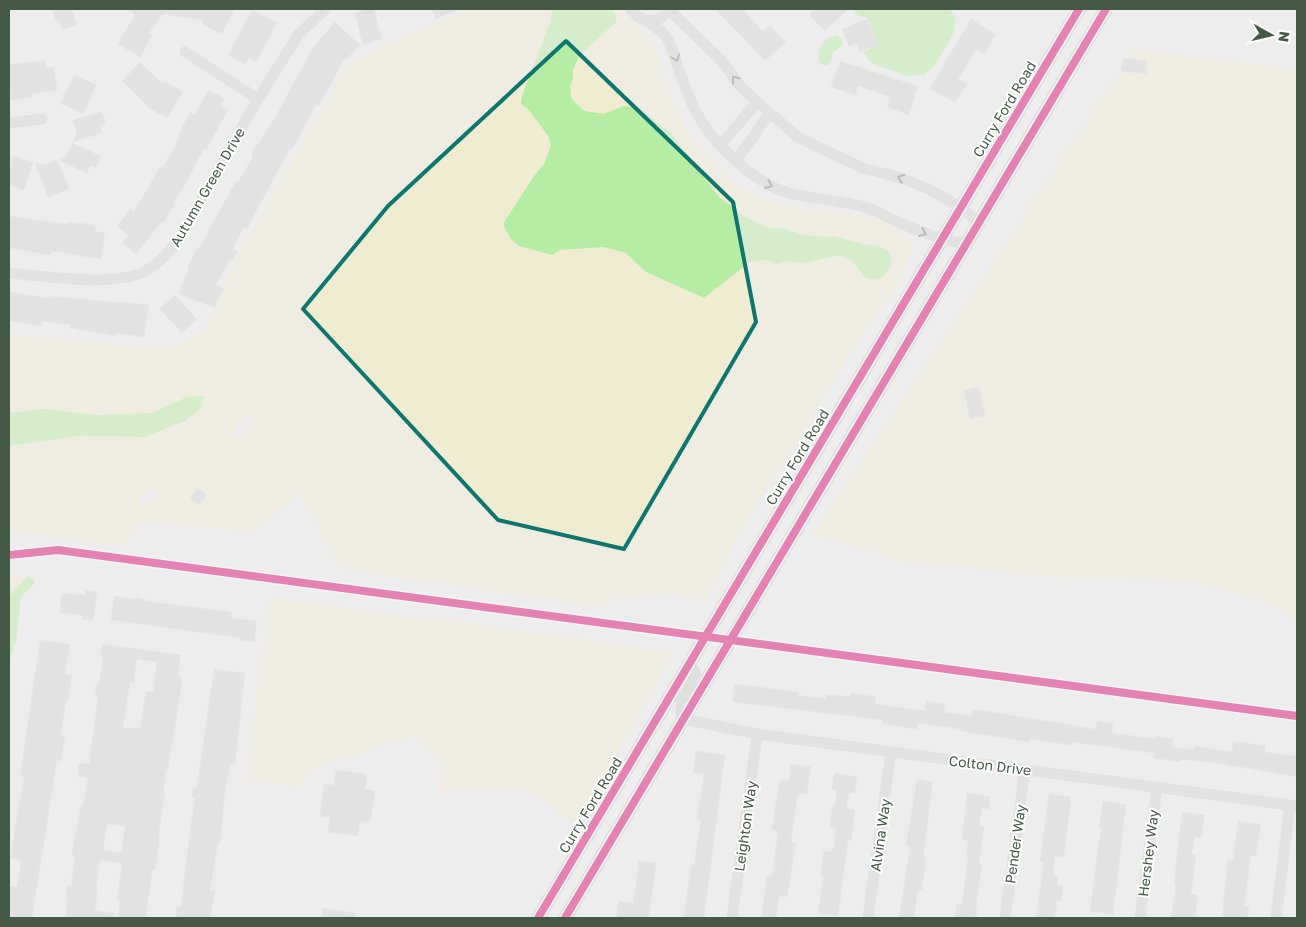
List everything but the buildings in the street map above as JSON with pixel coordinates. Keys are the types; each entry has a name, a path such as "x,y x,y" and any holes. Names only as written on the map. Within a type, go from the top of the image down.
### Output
{"main road":[{"name":"Curry Ford Road","path":"538,918 1079,9"},
{"path":"565,918 1106,9"},
{"path":"683,719 682,704 685,688 796,501 802,474"},
{"path":"561,918 564,906 662,737 662,730 655,720"}],"street":[{"name":"Autumn Green Drive","path":"9,273 106,281 130,277 148,270 164,258 179,239 258,98 298,35 325,9"},
{"path":"631,9 640,19 661,31 668,39 695,111 736,161 760,180 788,193 872,209 941,240 966,244"},
{"path":"646,21 660,19 669,9 722,61 738,84 769,114 799,138 863,168 901,178 931,190 960,207 979,223"},
{"path":"185,52 258,98"},
{"path":"721,145 757,102"},
{"path":"736,161 769,114"},
{"path":"9,123 42,119"},
{"name":"Colton Drive","path":"683,719 757,734 1294,806"},
{"name":"Leighton Way","path":"732,918 757,734"},
{"name":"Alvina Way","path":"868,918 891,752"},
{"name":"Pender Way","path":"1005,918 1025,769"},
{"name":"Hershey Way","path":"1140,918 1157,787"},
{"path":"1276,918 1294,806"}],"highlighted area":[{"path":"566,41 733,202 756,322 624,549 498,520 303,309 388,206"}],"shaded area":[{"path":"471,9 622,9 653,47 676,108 689,133 708,157 729,178 741,187 770,202 806,209 843,212 879,220 899,230 914,247 890,298 879,308 744,525 704,602 675,593 617,598 598,608 339,568 300,492 255,531 141,523 124,546 9,533 9,334 172,348 204,330 234,262 344,71 376,48"},
{"path":"553,9 612,9 616,15 616,22 579,56 573,70 573,79 570,86 571,98 584,111 604,114 623,106 636,107 670,132 719,197 745,217 769,228 783,228 803,235 834,236 863,244 879,246 889,251 891,264 886,274 879,280 866,278 852,261 839,255 805,263 790,261 776,264 766,260 750,262 704,298 646,272 626,253 604,247 560,250 552,255 519,246 510,238 503,224 544,164 551,146 549,137 528,109 521,104 522,96 549,25"},
{"path":"853,9 938,9 951,11 956,20 953,35 934,67 924,75 907,76 871,63 863,52 877,45 867,18 858,16"},
{"path":"835,35 842,40 841,47 833,52 831,63 822,65 819,60 820,46"},
{"path":"1135,48 1297,70 1297,621 1263,602 1208,585 1150,578 1040,576 890,560 885,556 812,534"},
{"path":"204,396 201,408 185,421 144,437 79,436 9,446 9,413 43,409 98,415 152,413 187,397"},
{"path":"9,576 28,576 9,596"},
{"path":"28,576 34,579 34,584 21,597 16,642 9,659 9,596"},
{"path":"270,597 674,651 578,826 525,789 440,791 440,763 415,735 311,770 298,787 246,780"}],"sand":[{"path":"247,417 251,420 250,425 238,438 233,433 238,424"},
{"path":"153,488 157,492 150,501 145,505 139,505 143,494"}],"cycle path":[{"path":"538,918 1079,9"},
{"path":"565,918 1106,9"},
{"path":"9,555 58,550 1297,716"}]}
